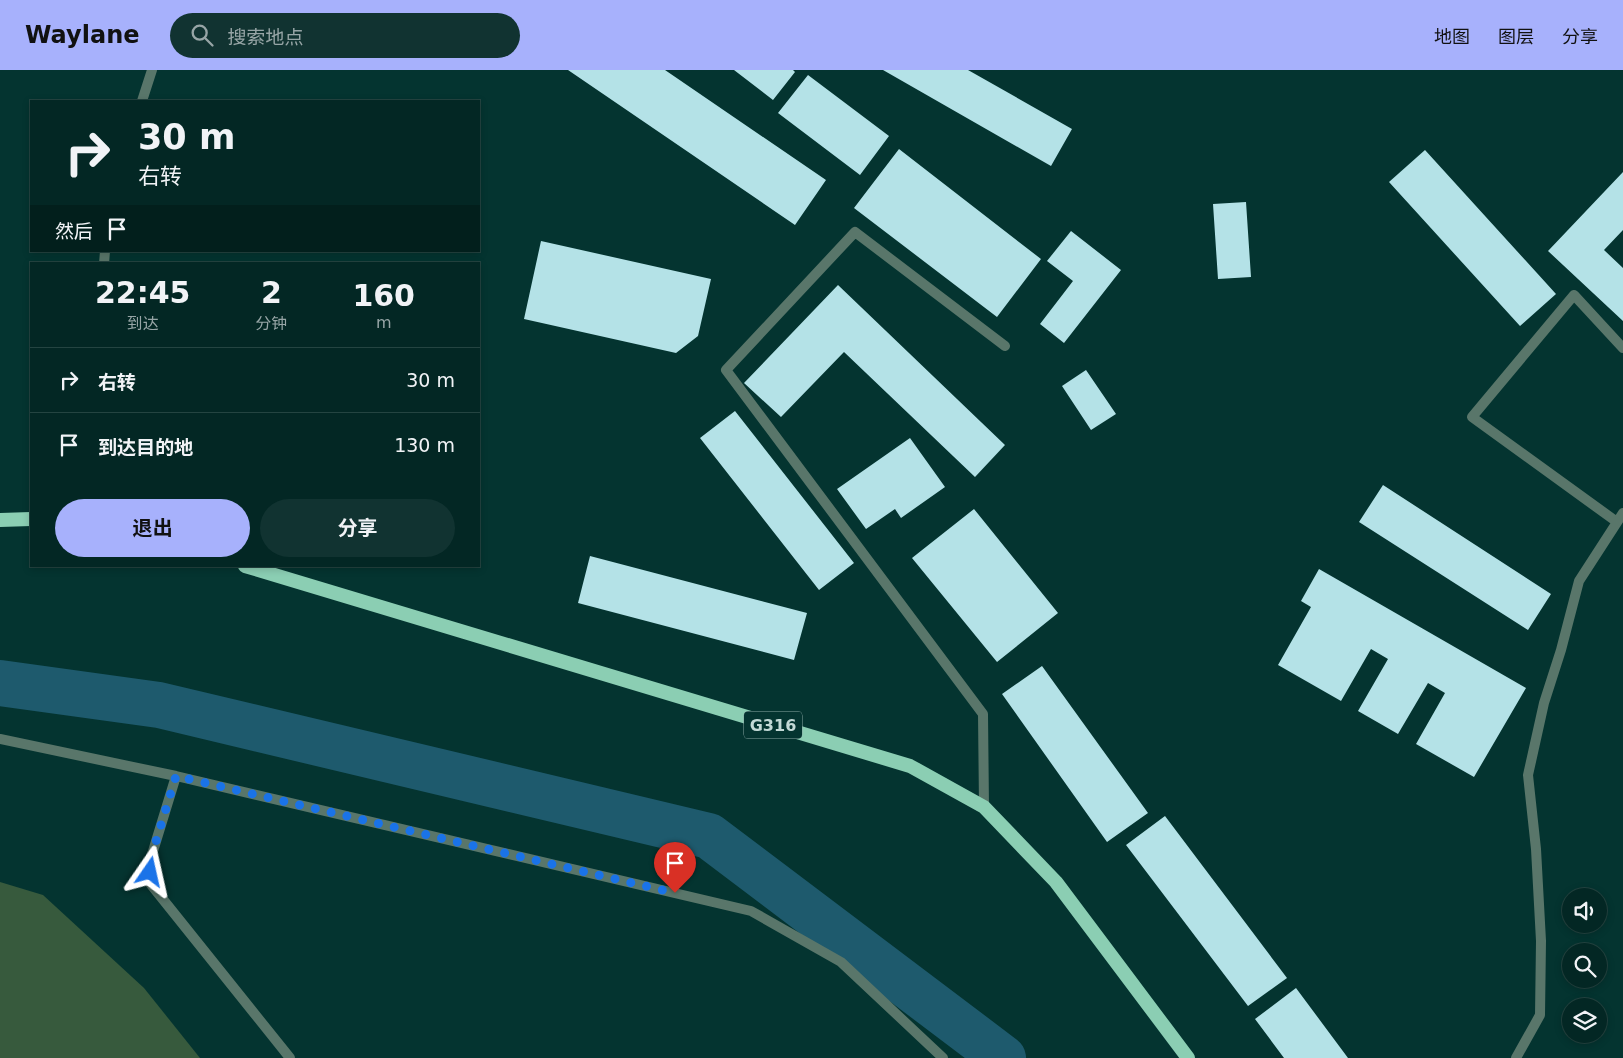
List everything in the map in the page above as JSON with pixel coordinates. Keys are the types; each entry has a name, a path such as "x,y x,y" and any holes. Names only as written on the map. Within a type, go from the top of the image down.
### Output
{"highway":[{"path":"0,520 30,519"},
{"name":"G316","path":"248,567 910,766 984,807 1056,882 1188,1058"}],"street":[{"path":"142,100 152,70"},
{"path":"984,807 983,714 726,370 855,232 1005,346"},
{"path":"1516,1058 1540,1015 1542,941 1536,849 1528,775 1544,703 1561,650 1579,580 1620,517 1472,417 1574,295 1623,348"},
{"path":"0,739 176,776 751,910 841,962 943,1058"},
{"path":"176,776 150,861 149,882 290,1058"}],"green space":[{"path":"0,882 43,895 144,988 200,1058 0,1058"}],"building":[{"path":"568,70 665,70 826,180 795,225"},
{"path":"734,70 793,70 795,72 773,100"},
{"path":"883,70 968,70 1072,129 1051,166"},
{"path":"808,75 889,136 860,175 778,113"},
{"path":"899,149 1041,259 997,317 854,208"},
{"path":"1425,150 1556,294 1520,326 1389,182"},
{"path":"1623,172 1623,230 1604,250 1623,268 1623,321 1548,251"},
{"path":"1246,202 1251,277 1218,279 1213,204"},
{"path":"1071,231 1121,270 1064,343 1040,324 1073,281 1047,261"},
{"path":"541,241 711,279 698,336 676,353 524,319"},
{"path":"838,285 1005,445 975,477 844,352 781,417 744,383"},
{"path":"1086,370 1116,414 1091,430 1062,386"},
{"path":"735,411 854,563 819,590 700,438"},
{"path":"910,438 945,487 901,518 895,509 866,529 837,489"},
{"path":"1383,485 1551,594 1528,630 1359,522"},
{"path":"974,509 1058,613 997,662 912,558"},
{"path":"590,556 807,613 794,660 578,603"},
{"path":"1319,569 1526,688 1474,777 1416,744 1445,693 1428,683 1398,734 1358,711 1388,659 1371,649 1341,701 1278,665 1311,607 1301,601"},
{"path":"1042,666 1148,813 1107,842 1002,694"},
{"path":"1165,816 1287,978 1248,1006 1126,845"},
{"path":"1296,988 1348,1058 1284,1058 1255,1019"}],"waterway":[{"path":"0,683 159,705 709,836 1003,1058"}],"route":[{"path":"150,872 150,861 176,776 675,893"}]}
